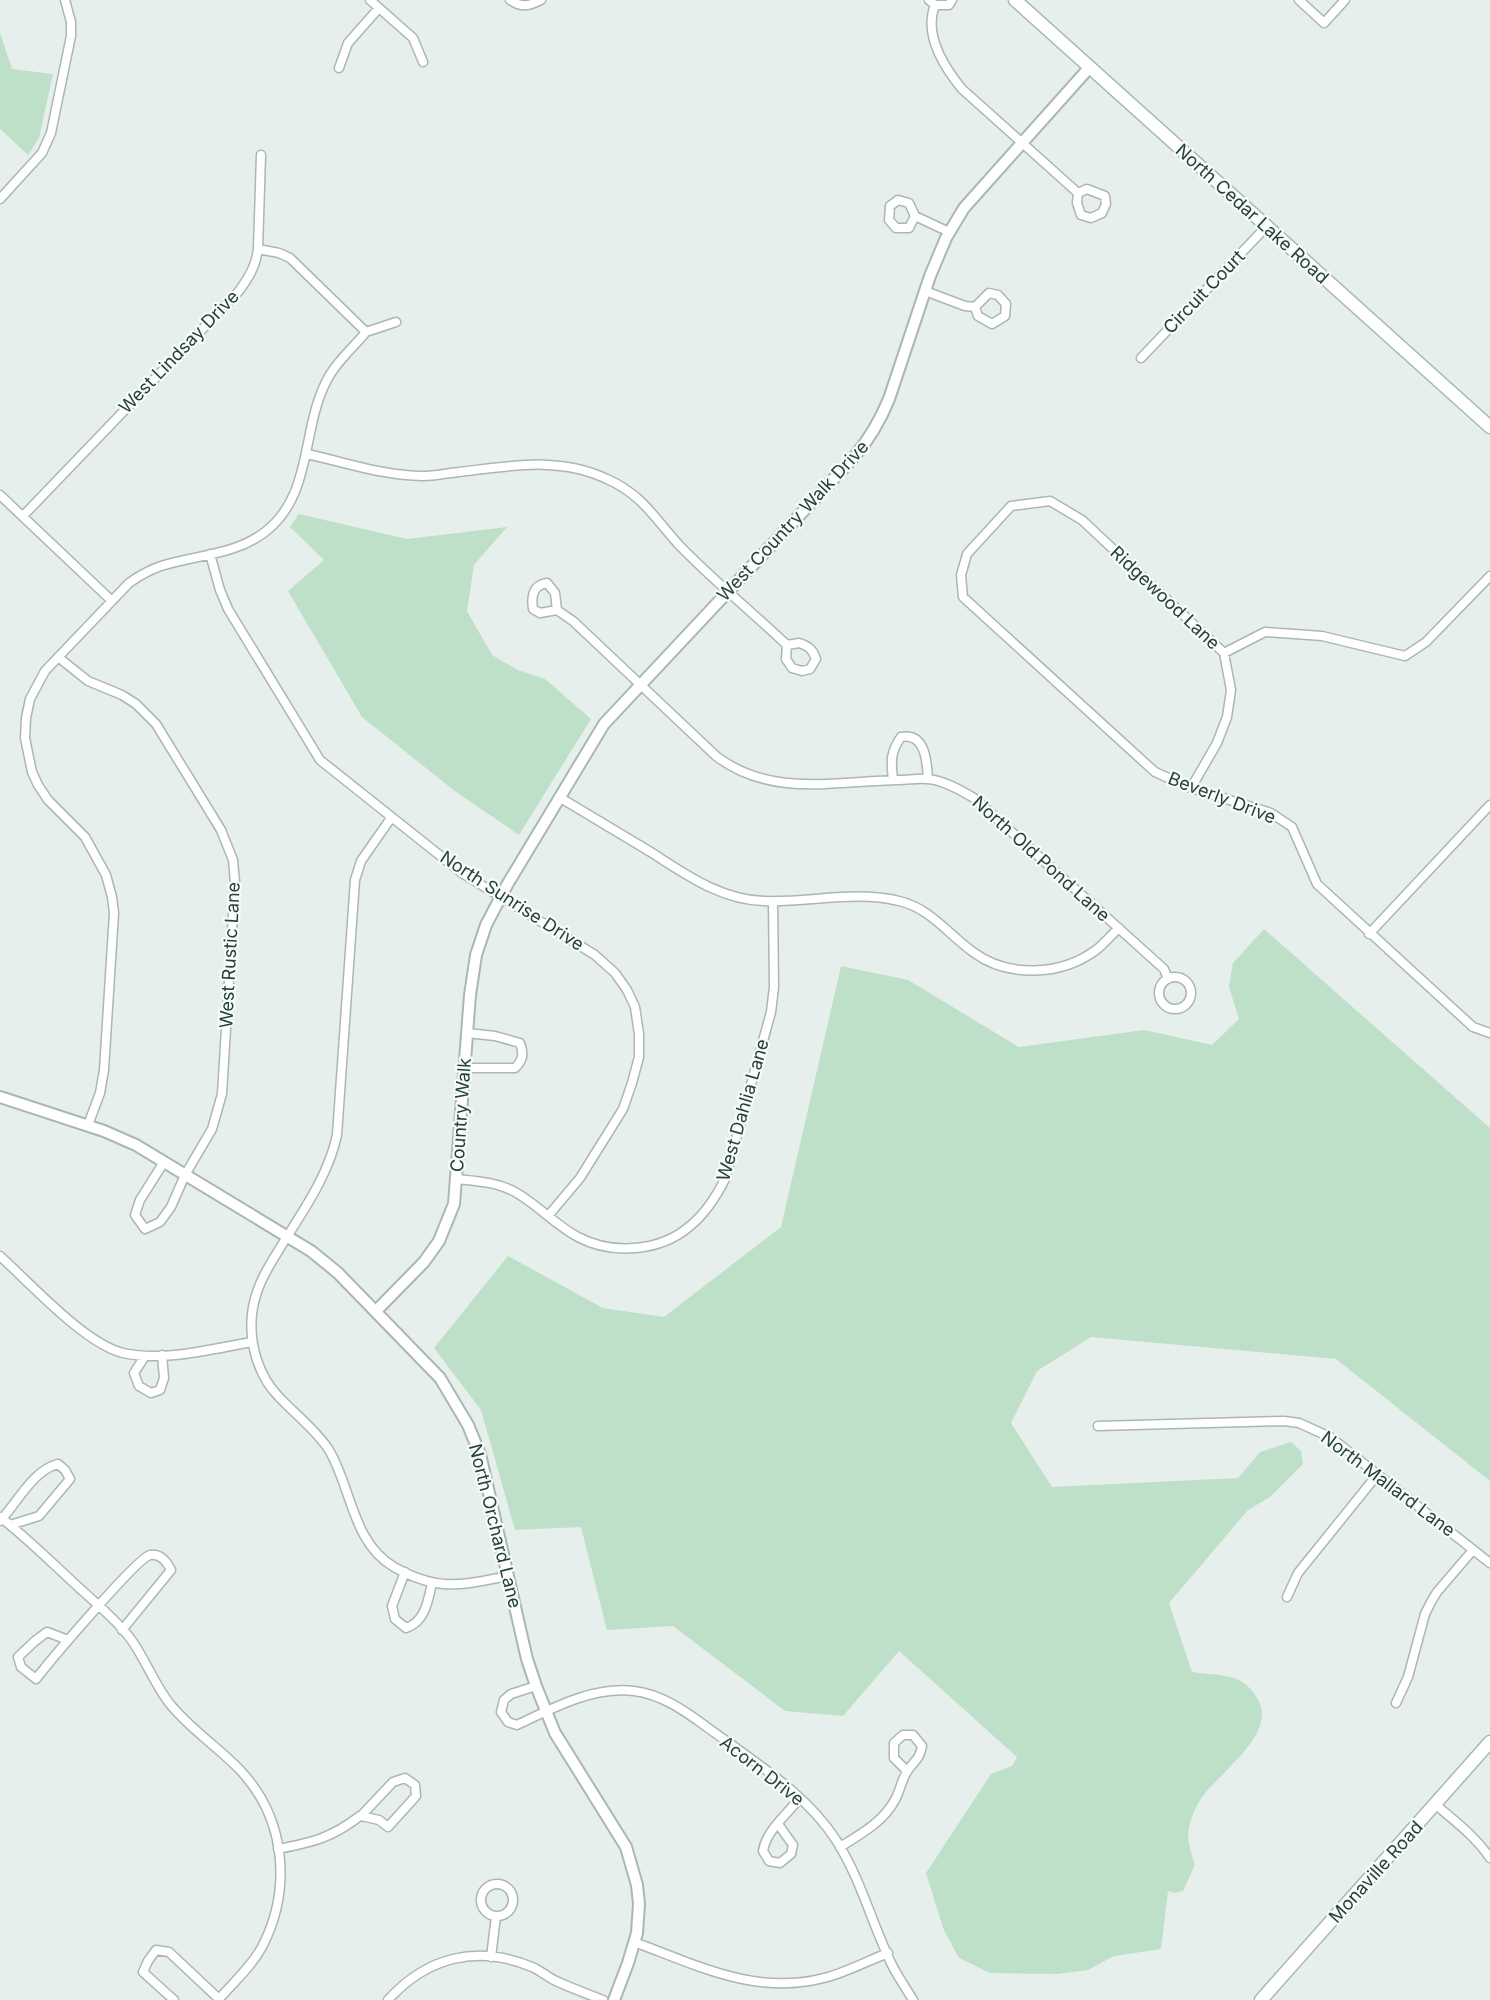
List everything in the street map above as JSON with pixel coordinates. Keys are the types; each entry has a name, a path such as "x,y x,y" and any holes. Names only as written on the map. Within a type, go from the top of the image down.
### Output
{"main road":[{"name":"North Cedar Lake Road","path":"1015,0 1490,427"},
{"name":"Monaville Road","path":"1262,2000 1490,1742"}],"street":[{"path":"0,200 42,153 51,133 71,36 71,22 65,0"},
{"path":"370,0 413,39 423,62"},
{"path":"510,0 519,6 529,6 541,0"},
{"path":"952,0 949,5 932,3 930,17 939,55 947,71 962,89 1078,193"},
{"path":"1299,0 1324,22 1345,0"},
{"path":"339,68 348,43 379,8"},
{"name":"West Country Walk Drive","path":"500,896 604,724 855,456 870,437 889,399 924,291 949,232 964,208 1089,68"},
{"name":"West Lindsay Drive","path":"23,516 249,277 258,249 261,155"},
{"path":"915,216 949,232"},
{"name":"Circuit Court","path":"1141,358 1267,226"},
{"path":"258,249 279,253 290,258 366,332"},
{"path":"924,291 965,306 975,307"},
{"path":"88,1125 100,1093 104,1070 114,913 106,875 96,854 85,837 48,800 38,785 27,753 25,728 30,699 45,671 129,583 145,572 161,566 233,549 266,531 280,517 291,503 300,481 318,403 326,382 334,369 366,332 396,322"},
{"path":"307,454 408,476 426,476 529,463 560,465 607,478 627,489 645,504 681,546 787,645"},
{"path":"0,495 112,601"},
{"name":"Ridgewood Lane","path":"1011,506 1050,501 1082,520 1224,653 1231,690 1227,717 1217,743 1191,788"},
{"name":"Beverly Drive","path":"1011,506 967,554 962,575 963,597 1155,772 1191,788 1271,813 1292,827 1317,884 1473,1027 1490,1034"},
{"name":"North Sunrise Drive","path":"210,554 228,609 310,747 331,771 462,873 580,944 615,973 627,990 635,1007 639,1034 639,1057 623,1109 580,1178 548,1216"},
{"path":"1224,653 1265,632 1322,636 1405,656 1426,642 1490,576"},
{"name":"North Old Pond Lane","path":"557,610 573,621 716,756 754,778 777,783 801,784 928,779 960,790 974,798 1164,969 1168,979"},
{"name":"West Rustic Lane","path":"58,657 88,681 122,695 147,714 165,737 221,830 233,860 235,882 222,1094 213,1129 185,1175 171,1207 160,1222 145,1229 135,1215 140,1200 164,1162"},
{"path":"893,780 891,764 893,748 901,737 909,736 916,738 922,746 928,779"},
{"path":"559,797 695,880 720,892 744,899 773,901 870,897 902,901 934,917 984,959 1014,969 1055,968 1078,962 1097,950 1119,928"},
{"path":"1369,934 1490,805"},
{"path":"391,818 361,861 355,880 337,1135 333,1154 320,1183 264,1274 255,1296 252,1342 266,1379 277,1395 329,1450 361,1531 374,1549 392,1566 432,1584 461,1585 508,1576"},
{"name":"Country Walk","path":"376,1311 424,1262 439,1241 454,1204 470,995 476,955 500,896"},
{"name":"West Dahlia Lane","path":"457,1179 486,1182 514,1191 577,1237 613,1248 649,1246 688,1228 704,1213 716,1197 725,1179 771,1012 774,987 773,901"},
{"path":"465,1068 515,1068 521,1062 523,1051 520,1043 509,1039 467,1033"},
{"name":"North Orchard Lane","path":"0,1097 88,1125 136,1144 311,1251 338,1273 440,1378 468,1425 480,1454 527,1659 546,1712 555,1733 626,1847 637,1885 639,1904 634,1942 615,2000"},
{"path":"0,1256 85,1334 106,1347 122,1353 162,1355 252,1342"},
{"path":"146,1356 134,1373 139,1386 150,1393 160,1390 164,1378 162,1355"},
{"name":"North Mallard Lane","path":"1098,1426 1284,1421 1299,1424 1330,1437 1490,1563"},
{"path":"10,1525 39,1516 70,1479 65,1470 58,1464 48,1466 1,1519 99,1606 130,1638 169,1703 240,1770 253,1785 270,1817 278,1849 281,1886 275,1917 261,1948 218,2000 169,1952 156,1950 143,1972 174,2000"},
{"path":"1287,1597 1298,1573 1377,1475"},
{"path":"1396,1703 1408,1677 1425,1614 1431,1602 1473,1550"},
{"path":"68,1640 48,1632 18,1657 21,1667 36,1679 68,1640 144,1558 151,1555 156,1556 168,1563 171,1570 122,1630"},
{"path":"405,1572 392,1606 395,1619 406,1628 415,1625 424,1614 432,1584"},
{"name":"Acorn Drive","path":"536,1686 511,1694 504,1700 501,1712 508,1722 517,1725 599,1692 624,1690 649,1694 679,1708 769,1772 800,1798 822,1821 840,1846 859,1882 888,1953 913,2000"},
{"path":"840,1846 865,1832 882,1817 897,1796 907,1771 920,1759 922,1746 913,1735 903,1735 894,1743 894,1758 907,1771"},
{"path":"278,1849 324,1838 362,1816 393,1782 405,1778 415,1785 416,1796 388,1827 379,1820 362,1816"},
{"path":"778,1824 793,1845 791,1854 780,1863 769,1861 763,1851 764,1842 778,1824 800,1798"},
{"path":"1436,1805 1464,1828 1490,1858"},
{"path":"491,1957 496,1916"},
{"path":"634,1942 732,1978 780,1985 826,1978 888,1953"},
{"path":"388,2000 414,1975 429,1967 458,1958 477,1956 513,1960 533,1967 555,1981 603,2000"}],"green space":[{"path":"0,33 12,69 53,74 39,138 28,155 0,129"},
{"path":"299,514 407,539 507,527 474,565 467,611 492,655 518,670 545,679 591,719 519,835 456,792 362,717 288,591 324,560 290,527"},
{"path":"1264,929 1490,1128 1490,1481 1336,1359 1091,1337 1037,1371 1011,1423 1052,1487 1238,1478 1260,1452 1291,1442 1301,1451 1303,1464 1270,1497 1248,1510 1169,1603 1192,1672 1224,1676 1241,1681 1255,1695 1262,1711 1260,1724 1254,1737 1234,1763 1211,1786 1194,1811 1188,1837 1195,1865 1183,1891 1174,1893 1168,1891 1161,1949 1114,1956 1088,1970 1057,1974 990,1973 959,1958 943,1928 926,1873 991,1774 1012,1766 1017,1757 899,1651 843,1716 785,1711 673,1626 607,1630 581,1527 515,1530 481,1410 434,1348 508,1256 603,1308 664,1317 781,1227 841,966 908,980 1019,1047 1144,1030 1212,1045 1239,1019 1229,987 1233,963"}]}
